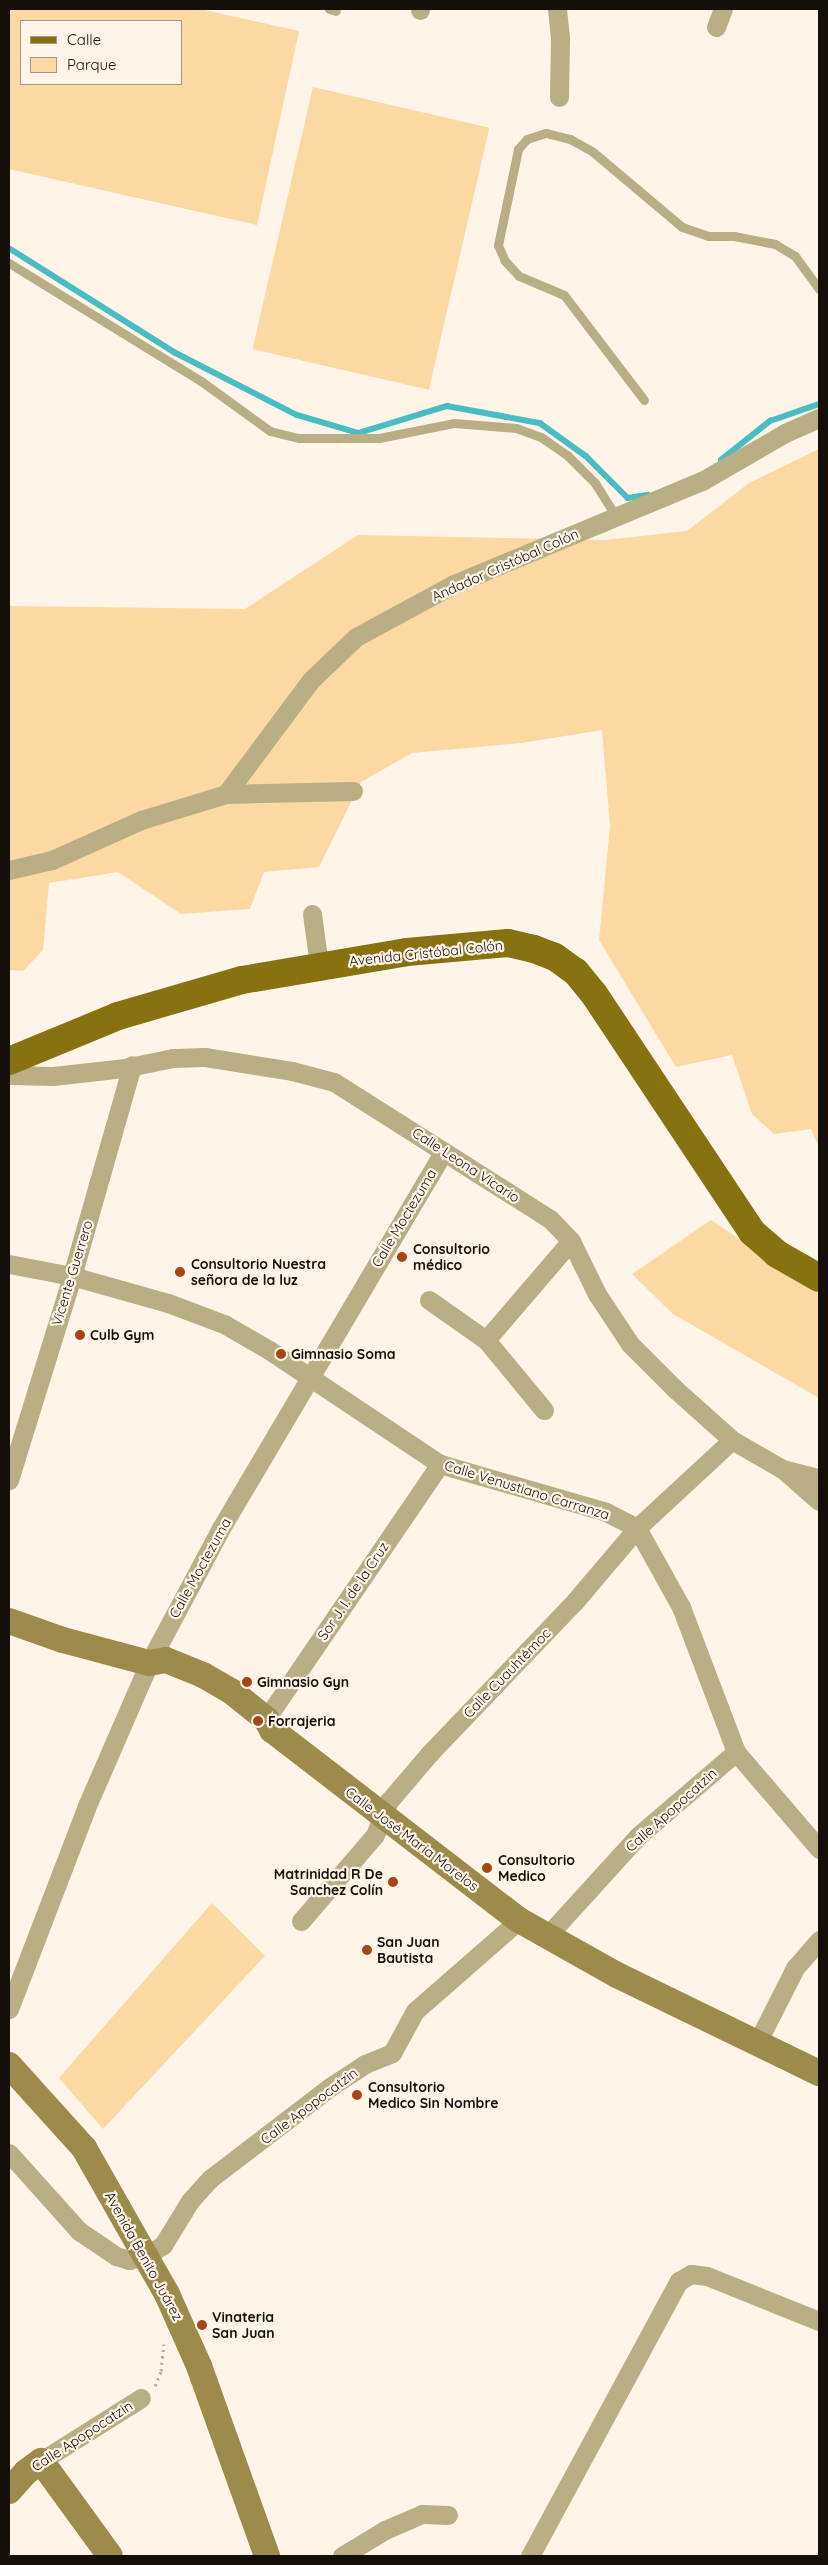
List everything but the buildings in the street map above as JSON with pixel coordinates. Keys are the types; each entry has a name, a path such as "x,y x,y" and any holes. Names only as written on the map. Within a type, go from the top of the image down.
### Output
{"main road":[{"name":"Avenida Cristóbal Colón","path":"9,1061 109,1019 167,1000 242,980 319,965 407,952 508,944 555,957 576,972 594,994 752,1232 777,1254 819,1278"},
{"name":"Calle José María Morelos","path":"9,1621 63,1640 149,1663 166,1660 203,1674 231,1691 266,1719 272,1730 383,1818 519,1920 618,1975 758,2041 819,2073"},
{"name":"Avenida Benito Juárez","path":"9,2065 84,2148 167,2294 199,2366 267,2556"},
{"name":"Calle Apopocatzin","path":"9,2491 26,2472 41,2461"},
{"path":"41,2461 110,2556"}],"street":[{"path":"557,9 560,39 559,97"},
{"path":"716,27 723,9"},
{"name":"Andador Cristóbal Colón","path":"226,794 311,680 356,636 454,584 702,481 785,432 819,418"},
{"path":"9,870 52,860 141,820 226,794 353,791"},
{"path":"312,914 319,965"},
{"name":"Calle Leona Vicario","path":"9,1075 52,1076 132,1066 173,1058 205,1057 292,1071 334,1082 393,1116 443,1152 550,1219 571,1241 596,1294 630,1344 732,1440 782,1469 819,1478"},
{"name":"Vicente Guerrero","path":"9,1480 72,1276 132,1066"},
{"name":"Calle Moctezuma","path":"9,2009 86,1808 149,1663 192,1580 309,1376 443,1152"},
{"path":"486,1340 571,1241"},
{"name":"Calle Venustiano Carranza","path":"9,1264 72,1276 168,1303 224,1324 309,1376 440,1464 606,1512 637,1528"},
{"path":"429,1300 486,1340 544,1410"},
{"name":"Calle Cuauhtémoc","path":"301,1921 376,1835 389,1801 429,1754 576,1600 637,1528 732,1440"},
{"name":"Sor J. I. de la Cruz","path":"266,1719 440,1464"},
{"path":"782,1469 819,1501"},
{"path":"637,1528 681,1607 736,1752 819,1849"},
{"name":"Calle Apopocatzin","path":"548,1935 638,1836 736,1752"},
{"name":"Calle Apopocatzin","path":"145,2256 163,2245 190,2201 211,2178 330,2087 365,2064 392,2052 415,2011 519,1920"},
{"path":"758,2041 795,1968 819,1940"},
{"path":"9,2153 79,2231 116,2256 129,2260 145,2256"},
{"path":"530,2556 679,2281 691,2274 707,2276 819,2321"},
{"name":"Calle Apopocatzin","path":"41,2461 141,2398"},
{"path":"342,2556 385,2530 422,2514 448,2516"}],"lane":[{"path":"644,400 564,294 519,276 505,261 498,246 518,149 527,139 546,133 570,138 593,152 682,227 708,236 734,236 775,244 795,256 819,289"},
{"path":"9,263 201,381 270,431 299,438 379,438 454,422 516,428 541,437 567,455 595,483 616,516"}],"path":[{"name":"Calle Apopocatzin","path":"141,2398 155,2386 164,2340"}],"green space":[{"path":"9,9 200,9 299,31 257,225 9,169"},
{"path":"313,87 489,128 429,390 252,349"},
{"path":"819,449 819,1148 811,1129 774,1134 752,1114 732,1055 676,1067 599,940 610,826 602,730 521,743 412,753 361,782 319,867 264,872 250,909 181,914 118,872 49,883 43,950 23,971 9,970 9,606 245,609 358,535 605,540 687,531 749,483"},
{"path":"711,1220 819,1293 819,1398 673,1314 632,1274"},
{"path":"212,1903 265,1956 103,2129 59,2078"}],"waterway":[{"path":"9,248 174,352 297,415 359,433 447,406 540,423 586,456 628,498 648,495"},
{"path":"721,460 770,421 819,404"}],"place":[{"name":"Consultorio médico","path":"402,1257"},
{"name":"Consultorio Nuestra señora de la luz","path":"180,1272"},
{"name":"Culb Gym","path":"80,1335"},
{"name":"Gimnasio Soma","path":"281,1354"},
{"name":"Gimnasio Gyn","path":"247,1682"},
{"name":"Forrajeria","path":"258,1721"},
{"name":"Consultorio Medico","path":"487,1868"},
{"name":"Matrinidad R De Sanchez Colín","path":"393,1882"},
{"name":"San Juan Bautista","path":"367,1950"},
{"name":"Consultorio Medico Sin Nombre","path":"357,2095"},
{"name":"Vinateria San Juan","path":"202,2325"}]}
